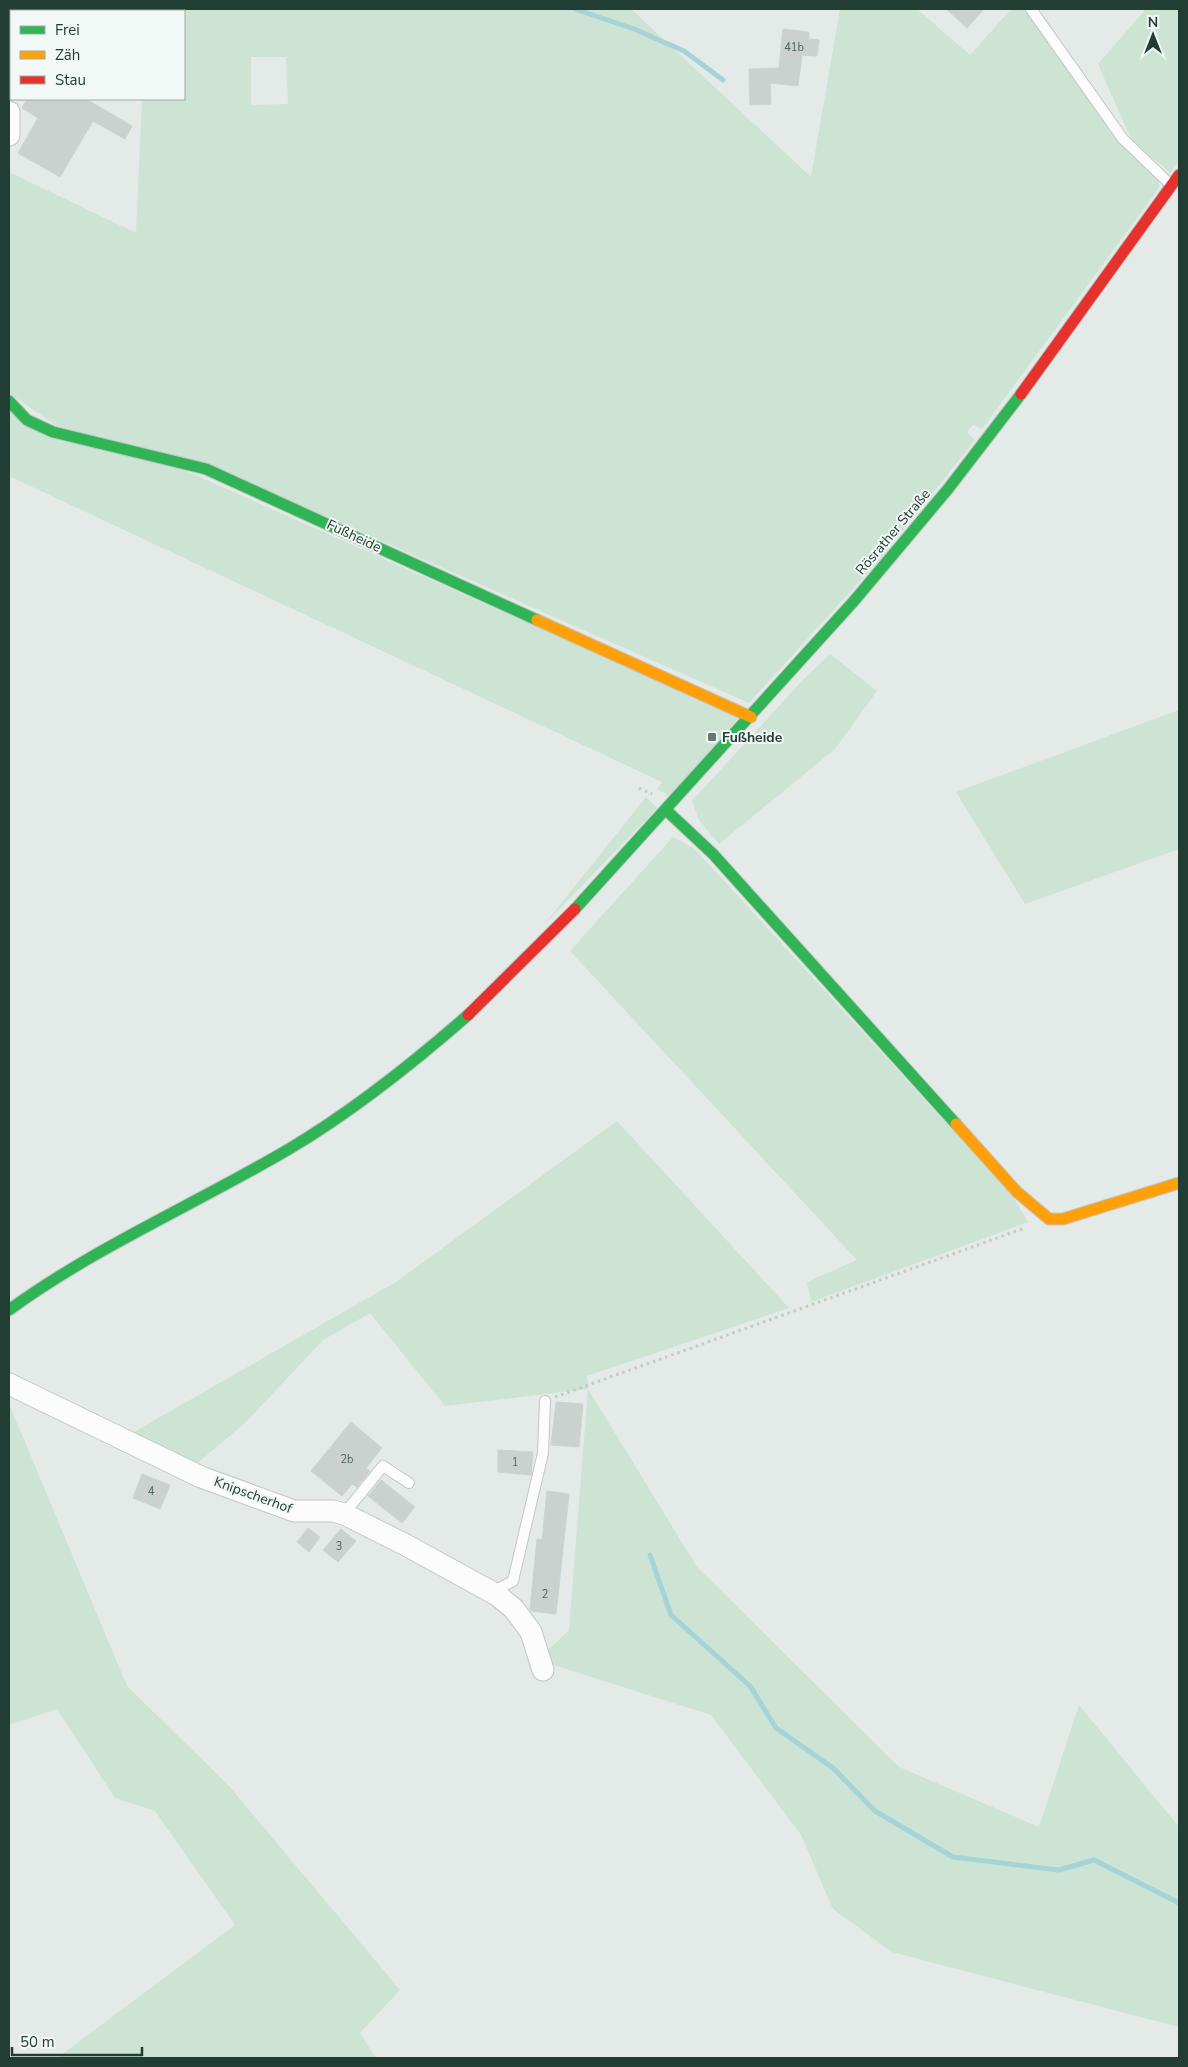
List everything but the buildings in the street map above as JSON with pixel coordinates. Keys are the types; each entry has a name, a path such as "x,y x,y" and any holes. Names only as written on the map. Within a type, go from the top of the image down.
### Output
{"street":[{"path":"9,112 9,135"},
{"name":"Rösrather Straße","path":"9,1310 73,1264 276,1158 382,1086 445,1037 512,974 666,810 851,606 949,488 1072,326 1179,175"},
{"name":"Fußheide","path":"9,400 27,420 53,432 206,469 751,717"},
{"path":"666,810 713,854 1017,1192 1049,1219 1063,1219 1179,1183"},
{"name":"Knipscherhof","path":"9,1384 201,1477 294,1511 333,1511 344,1514 492,1592 514,1609 531,1632 543,1670"}],"lane":[{"path":"1031,9 1123,139 1172,186"},
{"path":"492,1592 513,1581 543,1453 546,1401"},
{"path":"344,1514 383,1466 409,1483"}],"path":[{"path":"546,1401 1049,1219"}],"green space":[{"path":"146,9 631,9 811,177 840,9 917,9 970,55 1011,9 1025,9 1119,140 1159,178 1159,188 982,429 973,425 967,432 975,440 897,538 884,535 880,539 888,550 749,703 207,464 67,433 9,393 9,172 136,233 142,100 185,100 185,10","holes":["251,57 286,57 288,104 251,105"]},
{"path":"1146,9 1179,9 1179,161 1170,173 1131,139 1098,64"},
{"path":"9,412 173,465 739,717 670,796 657,789 662,782 9,476"},
{"path":"830,654 877,691 835,749 719,844 699,820 692,801 801,682"},
{"path":"1179,710 1179,849 1025,904 956,792"},
{"path":"646,797 657,808 544,925"},
{"path":"673,837 695,849 1012,1195 1028,1222 811,1302 807,1282 857,1260 570,951"},
{"path":"617,1121 789,1308 587,1376 588,1389 445,1406 370,1313 323,1340 245,1423 193,1467 127,1436 396,1282"},
{"path":"588,1389 697,1567 899,1767 1039,1827 1079,1705 1179,1827 1179,2027 892,1952 833,1909 801,1835 711,1715 538,1660 569,1630"},
{"path":"9,1404 127,1686 229,1786 400,1990 360,2033 376,2058 57,2058 235,1925 155,1811 115,1798 57,1709 9,1725"}],"waterway":[{"path":"575,9 634,29 684,51 723,80"},
{"path":"650,1555 671,1615 750,1686 776,1728 833,1768 875,1811 953,1857 1059,1870 1094,1860 1179,1903"}],"traffic: fast":[{"path":"575,909 854,601 948,489 1021,394"},
{"path":"9,401 27,420 53,432 206,469 537,620"},
{"path":"666,810 713,854 956,1124"},
{"path":"9,1310 42,1287 112,1245 254,1169 313,1134 382,1086 468,1015"}],"traffic: slow":[{"path":"537,620 751,717"},
{"path":"956,1124 1017,1192 1049,1219 1063,1219 1179,1183"}],"traffic: jam":[{"path":"1021,394 1179,175"},
{"path":"468,1015 575,909"}],"place":[{"name":"Fußheide","path":"712,737"}]}
